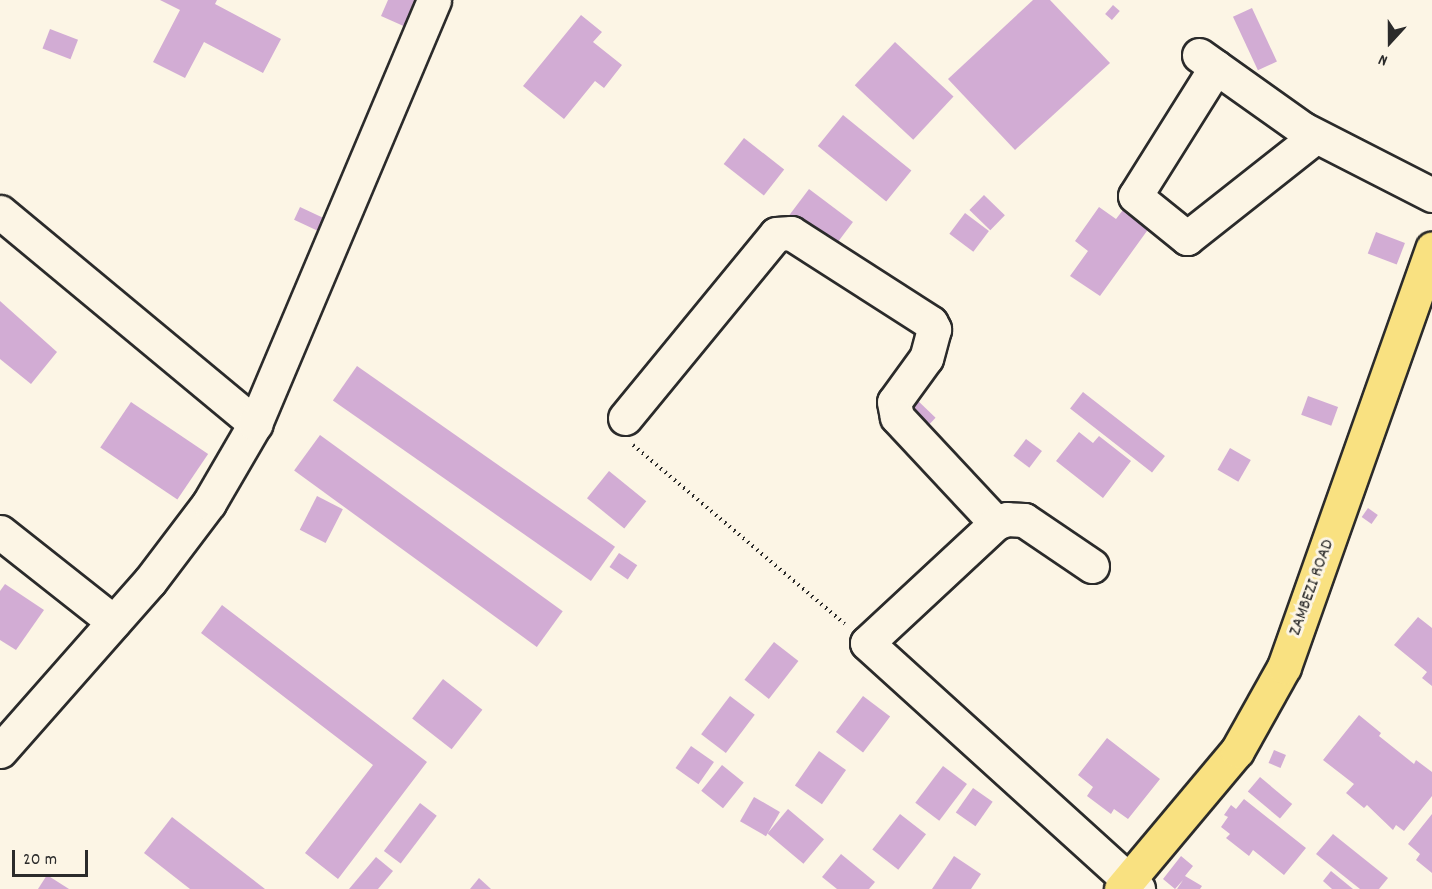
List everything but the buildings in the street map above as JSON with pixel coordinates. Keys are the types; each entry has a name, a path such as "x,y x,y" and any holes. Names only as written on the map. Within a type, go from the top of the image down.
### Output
{"main road":[{"name":"ZAMBEZI ROAD","path":"1129,886 1237,751 1284,667 1426,281 1432,248"}],"street":[{"path":"0,752 114,622 209,503 255,424 434,0"},
{"path":"1316,136 1187,238 1135,196 1207,61 1316,136 1432,195"},
{"path":"0,212 255,424"},
{"path":"626,418 776,234 790,233 931,323 934,329 926,358 894,402 897,417 996,523"},
{"path":"1092,566 1024,520 1007,519 996,523 867,643 1129,886"},
{"path":"0,532 114,622"}],"path":[{"path":"626,418 633,445 867,643"}]}
